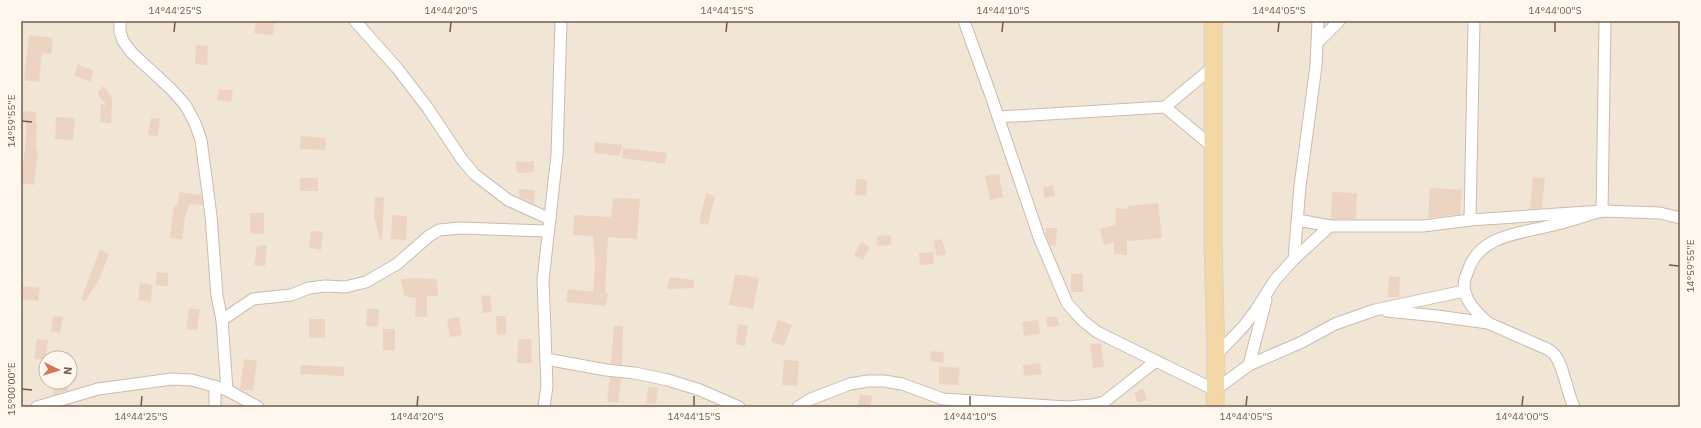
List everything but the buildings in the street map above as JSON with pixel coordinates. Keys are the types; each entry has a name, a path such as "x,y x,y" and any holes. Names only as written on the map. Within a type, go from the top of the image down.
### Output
{"main road":[{"path":"1213,21 1213,242 1216,355 1215,407"}],"street":[{"path":"120,21 120,32 123,41 186,106 195,123 201,140 210,209 217,296 222,320 227,390"},
{"path":"355,21 397,68 419,96 461,158 474,174 508,200 549,225"},
{"path":"544,407 547,386 543,280 557,155 561,21"},
{"path":"964,21 1038,237 1067,303 1082,320 1097,332 1215,390 1248,365 1302,342 1335,324 1375,310 1464,291"},
{"path":"1294,259 1300,186 1313,98 1318,42 1318,21"},
{"path":"1318,42 1339,21"},
{"path":"1470,220 1474,21"},
{"path":"1602,211 1605,21"},
{"path":"998,117 1165,107 1213,67"},
{"path":"1165,107 1213,147"},
{"path":"1298,220 1330,226 1423,226 1470,220 1602,211 1660,213 1680,218"},
{"path":"1488,323 1470,303 1464,291 1464,283 1468,269 1477,252 1493,241 1504,236 1602,211"},
{"path":"222,320 253,299 291,294 309,288 325,286 345,287 366,282 397,264 429,236 439,230 549,225"},
{"path":"1216,355 1256,310 1275,280 1294,259 1330,226"},
{"path":"1248,365 1267,291"},
{"path":"1375,310 1488,323 1545,348 1553,353 1559,362 1566,387 1574,407"},
{"path":"546,359 606,370 635,373 668,380 700,390 739,407"},
{"path":"798,407 811,399 850,384 868,381 884,381 902,384 943,399 1067,407 1092,405 1104,402 1156,361"},
{"path":"37,407 98,390 172,379 192,380 215,386 227,390 258,407"},
{"path":"215,386 215,407"}],"shaded area":[{"path":"21,21 1680,21 1680,407 21,407"}]}
